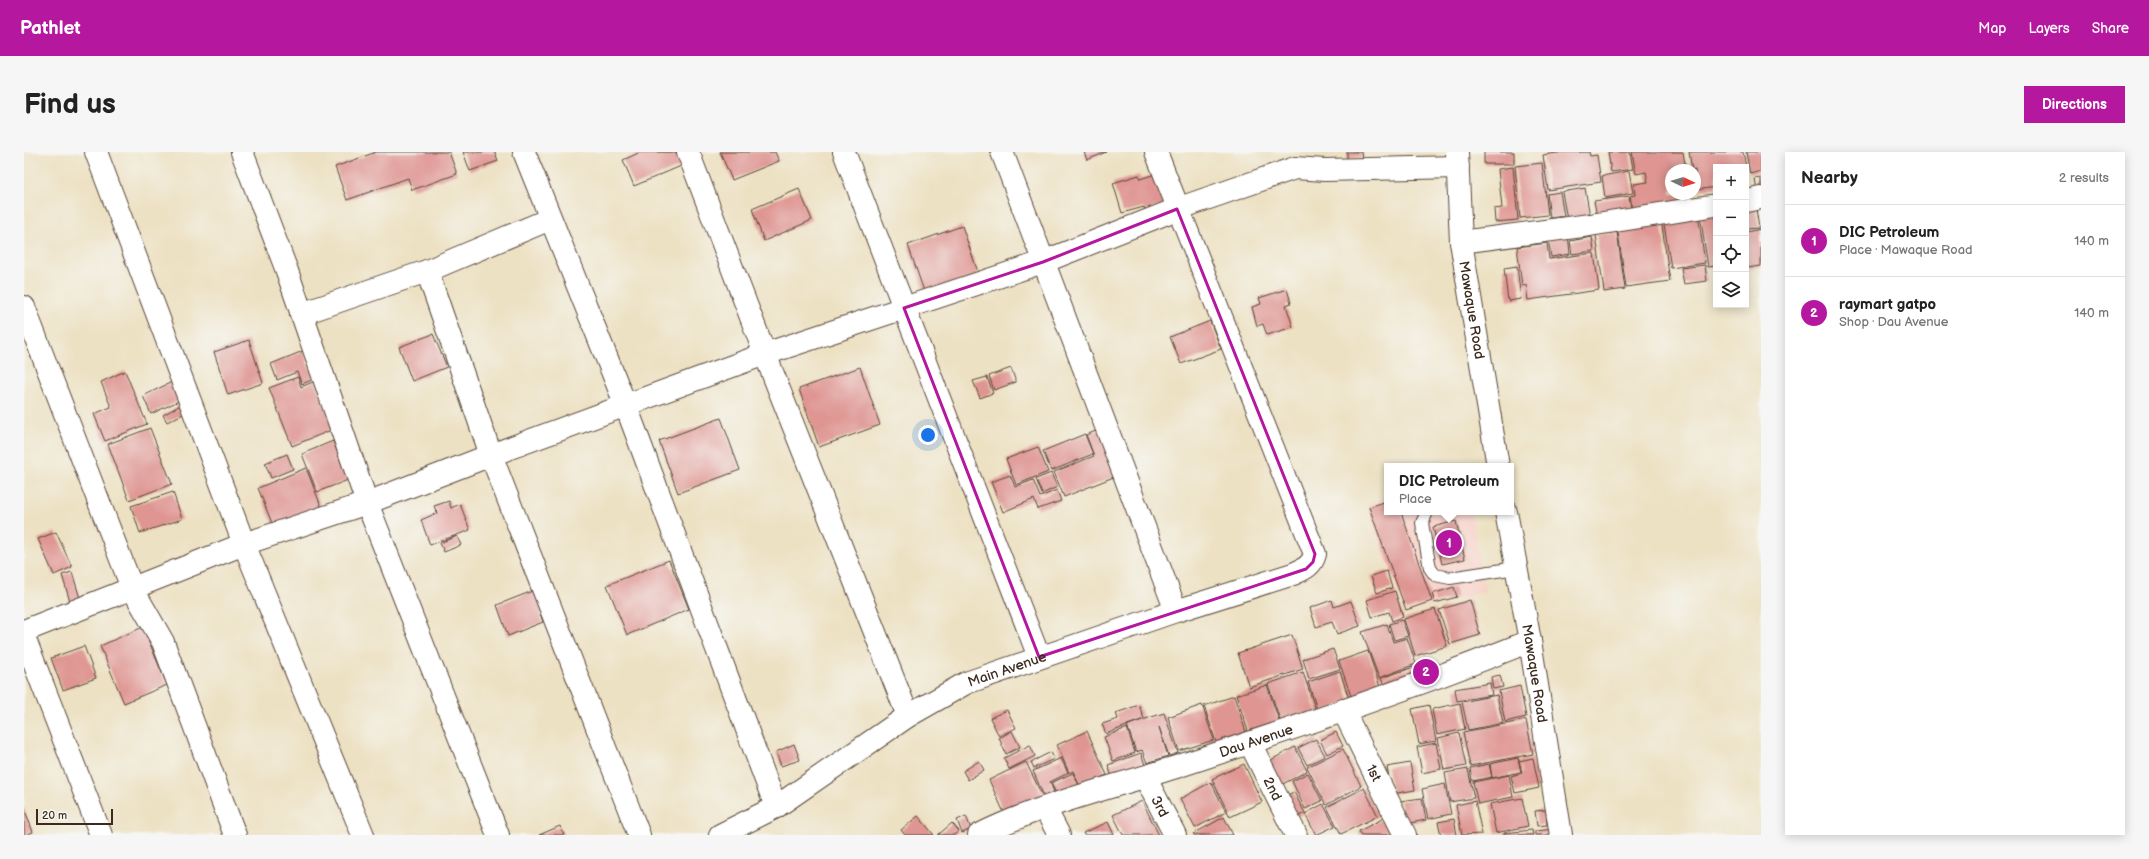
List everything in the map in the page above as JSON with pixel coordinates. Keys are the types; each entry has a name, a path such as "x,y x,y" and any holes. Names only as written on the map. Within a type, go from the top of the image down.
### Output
{"street":[{"path":"96,152 244,544 363,835"},
{"path":"242,152 301,314 367,503 498,835"},
{"path":"524,152 626,406 776,807"},
{"path":"688,152 764,354 908,716"},
{"path":"844,152 1039,657"},
{"path":"1002,152 1176,611"},
{"path":"1156,152 1177,209"},
{"path":"24,631 244,544 367,503 491,455 764,354 1043,262 1300,160 1457,160"},
{"name":"Mawaque Road","path":"1457,160 1461,242 1498,463"},
{"path":"1749,200 1761,198"},
{"path":"1461,242 1590,225 1713,205"},
{"name":"Main Avenue","path":"720,835 776,807 908,716 966,683 1176,611 1306,569 1313,562 1315,554 1177,209"},
{"path":"301,314 427,271 550,219"},
{"path":"427,271 491,455 639,835"},
{"path":"24,307 132,588 164,642 235,835"},
{"name":"Mawaque Road","path":"1507,515 1530,641 1561,835"},
{"path":"24,637 101,835"},
{"name":"Dau Avenue","path":"980,835 1045,808 1250,743 1481,661 1530,641"},
{"name":"1st","path":"1343,710 1405,835"},
{"name":"2nd","path":"1250,743 1296,835"},
{"name":"3rd","path":"1144,777 1175,835"},
{"path":"1045,808 1059,835"}],"lane":[{"path":"1426,515 1422,523 1430,568 1435,575 1450,578 1516,568"}],"highlighted area":[{"path":"1177,209 1315,554 1313,562 1306,569 1039,657 904,308 1043,262"}],"shaded area":[{"path":"1384,498 1384,515 1472,515 1485,592 1405,612 1367,505"}],"building":[{"path":"376,152 449,152 457,174 412,190 408,178 347,200 335,167"},
{"path":"463,152 495,152 498,161 470,171"},
{"path":"641,152 683,152 688,163 634,186 623,160"},
{"path":"720,152 775,152 779,161 732,180"},
{"path":"1084,152 1106,152 1087,160"},
{"path":"1347,152 1361,152 1362,158 1347,159"},
{"path":"1484,152 1514,152 1514,164 1484,164"},
{"path":"1563,152 1589,152 1590,156 1597,155 1601,182 1548,190 1543,155"},
{"path":"1608,152 1630,152 1633,169 1611,172"},
{"path":"1632,152 1683,152 1685,164 1665,164 1665,200 1688,200 1634,216 1630,196 1635,195 1634,184 1648,182 1646,172 1636,174"},
{"path":"1689,152 1743,152 1745,164 1713,164 1713,187 1701,189 1701,164 1691,164"},
{"path":"1746,152 1761,152 1761,171 1750,174"},
{"path":"1542,163 1548,215 1520,218 1515,166"},
{"path":"1513,167 1518,220 1495,222 1494,209 1502,208 1498,169"},
{"path":"1629,171 1633,193 1605,198 1602,176"},
{"path":"1155,174 1165,205 1145,211 1144,207 1122,213 1113,183 1139,175 1140,179"},
{"path":"1761,178 1761,197 1758,198 1755,179"},
{"path":"1585,188 1591,222 1568,225 1562,192"},
{"path":"799,189 812,220 764,241 752,209"},
{"path":"1560,192 1564,216 1550,218 1547,194"},
{"path":"1629,196 1632,216 1598,221 1594,201"},
{"path":"1756,209 1759,228 1749,229 1749,210"},
{"path":"1713,212 1713,266 1708,267 1700,214"},
{"path":"1698,213 1705,263 1671,268 1663,218"},
{"path":"1661,219 1670,281 1626,287 1617,226"},
{"path":"962,226 980,278 926,297 908,245"},
{"path":"1761,229 1761,266 1749,268 1749,231"},
{"path":"1617,232 1625,289 1604,292 1596,235"},
{"path":"1568,235 1570,254 1551,257 1548,238"},
{"path":"1592,237 1594,251 1572,254 1570,241"},
{"path":"1547,243 1549,259 1594,253 1599,290 1528,300 1526,285 1522,286 1517,247"},
{"path":"1705,265 1707,281 1684,284 1681,268"},
{"path":"1517,266 1521,299 1508,301 1504,268"},
{"path":"1287,289 1291,303 1286,305 1293,327 1267,335 1263,324 1257,326 1252,307 1261,304 1259,298"},
{"path":"1210,321 1221,349 1181,364 1170,337"},
{"path":"433,334 447,367 412,381 399,347"},
{"path":"249,340 263,383 228,395 214,352"},
{"path":"303,351 314,379 302,384 297,372 277,380 271,364"},
{"path":"860,367 880,425 819,447 799,389"},
{"path":"1011,368 1016,382 994,390 989,376"},
{"path":"125,371 147,424 105,441 94,414 111,407 101,382"},
{"path":"298,377 301,387 315,381 334,429 292,446 269,388"},
{"path":"987,377 993,393 980,398 973,381"},
{"path":"178,379 187,397 151,414 143,396"},
{"path":"184,403 189,411 167,422 163,415"},
{"path":"721,418 740,470 678,493 659,441"},
{"path":"150,428 172,484 129,500 108,444"},
{"path":"1103,428 1121,474 1064,497 1054,472 1094,456 1086,435"},
{"path":"1085,434 1093,454 1051,471 1043,451"},
{"path":"333,441 348,480 317,492 302,454"},
{"path":"1038,447 1048,472 1016,485 1006,459"},
{"path":"287,454 293,469 271,478 265,463"},
{"path":"306,468 323,511 275,531 258,488"},
{"path":"1051,473 1057,487 1042,494 1036,479"},
{"path":"1010,475 1015,487 1033,480 1040,497 1057,490 1061,501 1038,509 1034,499 1003,512 991,482"},
{"path":"173,492 182,519 140,533 131,506"},
{"path":"449,501 451,508 460,504 470,530 430,545 421,520 437,513 434,506"},
{"path":"1384,502 1384,515 1402,515 1432,601 1406,610 1369,507"},
{"path":"1456,521 1465,559 1442,564 1433,527"},
{"path":"56,532 72,567 54,575 38,539"},
{"path":"457,536 461,545 444,552 440,543"},
{"path":"669,560 689,609 627,635 607,585"},
{"path":"1387,571 1392,588 1377,593 1371,576"},
{"path":"72,572 82,605 72,608 62,575"},
{"path":"1454,587 1457,597 1435,603 1432,594"},
{"path":"540,588 548,610 540,613 543,622 508,636 497,605"},
{"path":"1395,591 1403,617 1392,621 1389,612 1372,617 1367,600"},
{"path":"1332,600 1334,607 1351,601 1360,626 1337,634 1332,622 1316,627 1310,608"},
{"path":"1470,600 1480,635 1450,644 1439,610"},
{"path":"1435,609 1447,646 1415,656 1404,619"},
{"path":"1402,620 1408,636 1394,640 1389,624"},
{"path":"1387,624 1393,642 1407,638 1416,664 1379,678 1362,632"},
{"path":"143,627 167,685 124,703 100,646"},
{"path":"1292,635 1303,669 1249,687 1238,653"},
{"path":"84,646 96,678 63,690 51,658"},
{"path":"1333,649 1340,669 1309,679 1303,659"},
{"path":"1368,651 1382,693 1353,702 1339,661"},
{"path":"1414,667 1418,681 1386,691 1381,678"},
{"path":"1340,671 1350,702 1318,712 1308,682"},
{"path":"1303,672 1318,717 1283,729 1268,684"},
{"path":"1500,675 1503,687 1493,689 1491,677"},
{"path":"1490,683 1492,695 1457,701 1455,689"},
{"path":"1267,685 1281,726 1250,737 1236,695"},
{"path":"1520,686 1526,717 1505,722 1499,691"},
{"path":"1497,695 1503,723 1468,730 1462,702"},
{"path":"1234,696 1247,735 1217,745 1204,706"},
{"path":"1460,703 1465,729 1437,735 1432,709"},
{"path":"1139,705 1144,719 1106,734 1102,724 1118,719 1116,713"},
{"path":"1202,705 1214,740 1179,751 1168,717"},
{"path":"1429,705 1436,741 1419,744 1412,709"},
{"path":"1007,710 1016,728 999,736 990,718"},
{"path":"1164,713 1178,753 1169,756 1159,727 1168,756 1147,763 1142,750 1136,752 1127,725"},
{"path":"1526,720 1533,754 1470,766 1463,732"},
{"path":"1127,728 1135,753 1113,761 1104,737"},
{"path":"1012,731 1020,747 1006,754 999,738"},
{"path":"1087,731 1107,775 1080,787 1073,771 1069,773 1057,745"},
{"path":"1336,732 1343,746 1327,754 1320,740"},
{"path":"1459,733 1466,766 1444,770 1438,738"},
{"path":"1316,739 1325,756 1307,765 1298,748"},
{"path":"1436,743 1441,769 1422,773 1417,747"},
{"path":"794,744 800,760 781,766 776,752"},
{"path":"1030,745 1035,756 1009,769 1004,758"},
{"path":"1295,747 1307,771 1281,785 1269,761"},
{"path":"1343,749 1361,786 1326,805 1307,767"},
{"path":"1051,752 1054,759 1034,768 1031,762"},
{"path":"1141,753 1145,765 1112,777 1108,765"},
{"path":"1061,758 1068,773 1050,782 1056,797 1046,801 1033,771"},
{"path":"1518,758 1521,772 1492,778 1490,764"},
{"path":"1533,758 1539,788 1515,793 1511,776 1522,773 1519,761"},
{"path":"979,761 984,770 968,780 963,771"},
{"path":"1026,762 1044,799 1006,817 989,780"},
{"path":"1410,763 1415,790 1392,794 1387,767"},
{"path":"1244,764 1262,802 1230,817 1212,779"},
{"path":"1489,764 1492,777 1472,781 1470,768"},
{"path":"1468,769 1474,798 1450,802 1445,773"},
{"path":"1073,773 1080,787 1058,797 1051,783"},
{"path":"1308,773 1322,801 1305,809 1292,781"},
{"path":"1509,775 1513,797 1478,804 1473,782"},
{"path":"1211,782 1226,812 1195,828 1180,799"},
{"path":"1445,784 1451,814 1428,819 1422,789"},
{"path":"1364,788 1378,816 1341,834 1327,807"},
{"path":"1294,792 1305,813 1292,819 1281,798"},
{"path":"1422,798 1426,820 1405,824 1400,801"},
{"path":"1522,798 1528,826 1496,833 1490,804"},
{"path":"1142,801 1159,835 1123,835 1113,815"},
{"path":"1475,801 1482,834 1462,835 1456,805"},
{"path":"1323,804 1335,826 1316,835 1305,814"},
{"path":"24,808 33,832 26,835 24,835"},
{"path":"1546,810 1547,825 1537,826 1535,811"},
{"path":"1392,814 1403,835 1361,835 1359,831"},
{"path":"918,816 934,835 905,835 901,830"},
{"path":"966,816 971,829 962,833 957,820"},
{"path":"1224,817 1233,835 1193,834"},
{"path":"1454,819 1457,835 1441,835 1438,822"},
{"path":"1108,822 1114,835 1084,835 1083,833"},
{"path":"952,823 959,831 954,835 938,835"},
{"path":"560,826 564,835 539,835"},
{"path":"1555,829 1555,835 1535,835 1535,831"},
{"path":"1532,830 1533,835 1504,835 1504,833"}],"place":[{"name":"DIC Petroleum","path":"1449,543"},
{"name":"raymart gatpo","path":"1426,672"}]}
